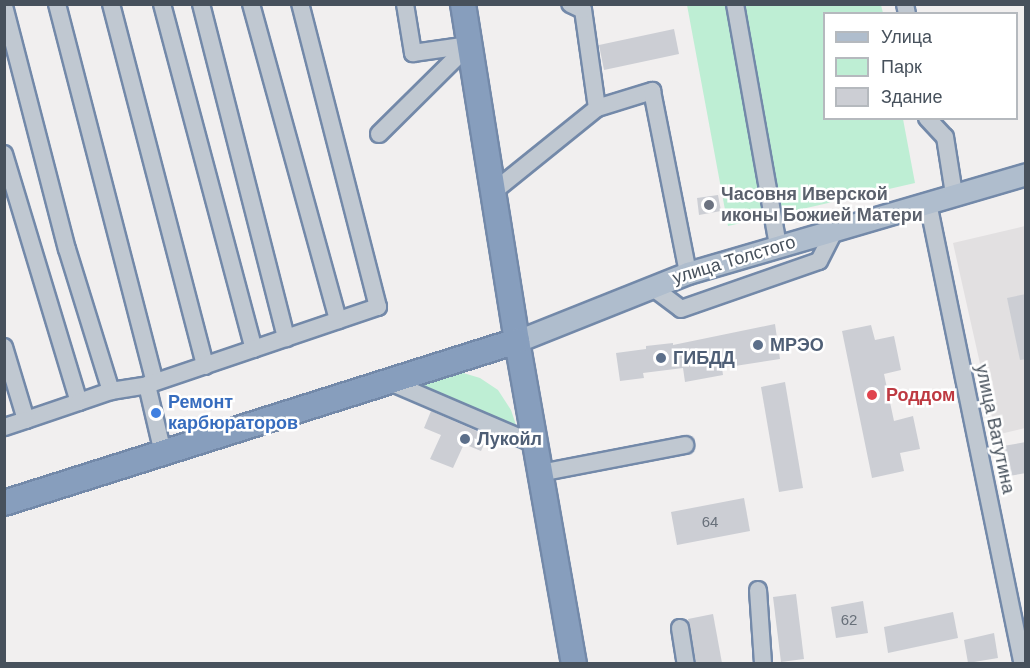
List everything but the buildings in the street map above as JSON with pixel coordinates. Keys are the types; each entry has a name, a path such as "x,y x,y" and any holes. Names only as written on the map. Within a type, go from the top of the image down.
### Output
{"highway":[{"path":"463,4 517,341 574,663"},
{"path":"4,503 517,341"}],"main road":[{"name":"улица Толстого","path":"517,341 688,273 1026,174"}],"street":[{"path":"57,4 151,384 163,453"},
{"path":"111,4 205,366"},
{"path":"162,4 254,349"},
{"path":"201,4 286,338"},
{"path":"251,4 338,320"},
{"path":"4,427 111,391 151,384 378,307 300,4"},
{"path":"405,4 413,53 469,45"},
{"path":"570,4 583,10 597,108"},
{"path":"735,4 778,246"},
{"path":"4,6 67,249 111,391"},
{"path":"379,134 469,45"},
{"path":"493,192 597,108 652,91 688,273"},
{"path":"929,120 945,137 954,194"},
{"path":"4,154 79,402"},
{"name":"улица Ватутина","path":"928,203 1023,663"},
{"path":"652,287 681,309 819,261 835,230"},
{"path":"4,346 26,420"},
{"path":"390,382 535,444"},
{"path":"540,473 685,445"},
{"path":"758,590 763,663"},
{"path":"680,628 686,663"}],"shaded area":[{"path":"1025,226 1025,428 996,435 953,243"}],"green space":[{"path":"687,5 881,5 883,12 823,12 823,120 903,120 915,183 728,226"},
{"path":"460,372 480,378 498,390 511,410 518,431 409,383 437,374"}],"place":[{"name":"Часовня Иверской иконы Божией Матери","path":"709,205"},
{"name":"МРЭО","path":"758,345"},
{"name":"ГИБДД","path":"661,358"},
{"name":"Роддом","path":"872,395"},
{"name":"Ремонт карбюраторов","path":"156,413"},
{"name":"Лукойл","path":"465,439"}]}
